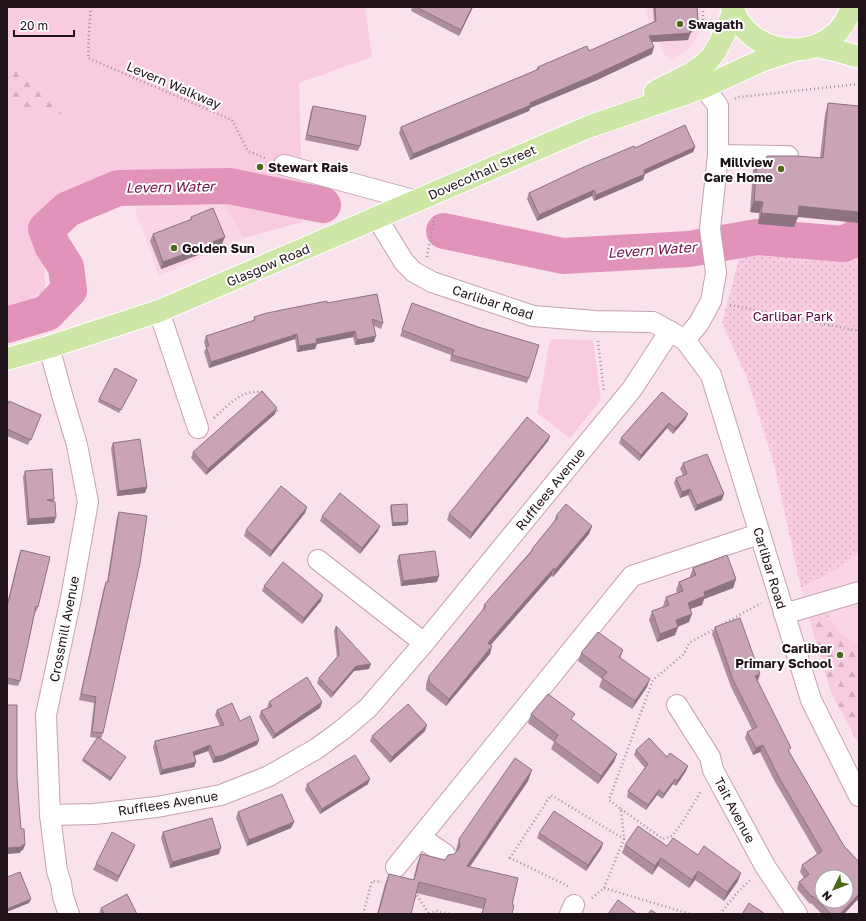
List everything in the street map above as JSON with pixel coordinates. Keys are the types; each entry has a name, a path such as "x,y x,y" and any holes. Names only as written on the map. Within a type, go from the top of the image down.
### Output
{"main road":[{"path":"733,9 737,19 752,36 772,47 794,50 816,46 834,35 848,19 852,7"},
{"name":"Dovecothall Street","path":"588,127 702,66 712,57 720,44 733,9"},
{"path":"816,46 859,57"},
{"name":"Dovecothall Street","path":"377,218 485,170 588,127 704,87 763,60 794,50"},
{"name":"Glasgow Road","path":"7,359 49,348 159,311 377,218"}],"street":[{"path":"678,336 698,323 711,301 716,272 710,229 718,155 718,106 704,87"},
{"path":"718,155 788,156"},
{"path":"284,165 417,201"},
{"name":"Carlibar Road","path":"377,218 404,262 414,272 423,278 533,316 653,322 678,336 711,375 777,594 811,700 859,796"},
{"path":"159,311 198,428"},
{"name":"Rufflees Avenue","path":"50,815 94,814 157,807 221,795 269,776 316,749 342,730 368,708 424,643 617,407 678,336"},
{"name":"Crossmill Avenue","path":"49,348 77,445 88,502 46,715 50,815 56,871 61,883 62,897 69,914"},
{"path":"392,874 632,576 759,534"},
{"path":"318,560 424,643"},
{"path":"784,614 859,592"},
{"name":"Tait Avenue","path":"677,705 710,757 714,770 765,866 797,914"},
{"path":"421,838 445,854"}],"path":[{"name":"Levern Walkway","path":"91,7 88,58 232,120 248,151 284,165"},
{"path":"718,106 739,97 859,84"},
{"path":"423,278 440,191"},
{"path":"711,301 859,331"},
{"path":"595,320 604,394 617,407"},
{"path":"198,428 211,421 241,395 253,391 262,392 266,397"},
{"path":"271,402 279,413"},
{"path":"714,770 682,823 672,836 663,839 609,800 653,680 684,654 689,643 777,594"},
{"path":"621,809 624,839 604,888 592,898 575,900 510,858 551,795 624,839"},
{"path":"720,914 737,893 765,866"},
{"path":"363,914 372,881 392,874"},
{"path":"604,888 690,914"},
{"path":"415,892 429,914 436,911 450,914"}],"shaded area":[{"path":"648,7 700,7 702,20 699,34 691,47 669,61 656,39 645,12"},
{"path":"220,196 244,238 159,276 134,207"},
{"name":"Carlibar Primary School","path":"859,553 859,745 831,692 801,588 844,565"}],"green space":[{"path":"7,7 365,7 372,57 299,83 303,222 244,238 206,173 102,188 44,228 45,291 22,304 7,307 7,105 73,115 7,63"},
{"path":"7,63 74,116 7,105"},
{"name":"Carlibar Park","path":"859,225 859,553 844,565 801,588 774,464 747,378 722,323 747,228 840,232"},
{"path":"550,339 593,340 601,400 570,438 537,413"},
{"path":"826,612 842,635 859,644 859,745 831,692 809,618"}],"building":[{"path":"416,7 472,7 461,30"},
{"path":"655,7 697,7 698,22 693,23 693,27 690,28 690,33 649,36 654,47 530,103 531,105 413,154 401,127 539,69 538,67 587,46 589,51 656,21"},
{"name":"Millview Care Home","path":"828,103 859,106 859,212 799,206 798,216 761,213 763,202 754,201 757,160 766,161 767,156 823,158"},
{"path":"313,106 366,116 360,146 307,135"},
{"path":"685,125 695,147 644,170 645,174 596,195 594,190 539,215 529,193 584,167 634,146 635,148"},
{"path":"213,208 225,237 200,247 201,248 163,262 153,234 192,219 191,217"},
{"path":"377,294 383,323 372,319 376,336 357,340 355,331 316,339 317,343 299,346 297,334 211,362 206,346 209,346 206,336 255,320 254,317 267,313 327,301 327,303"},
{"path":"412,303 478,327 539,345 529,378 452,355 454,350 402,330"},
{"path":"115,368 137,380 121,410 99,399"},
{"path":"262,391 277,408 208,469 193,452"},
{"path":"662,392 688,414 675,428 669,423 641,455 621,438"},
{"path":"9,401 41,415 31,440 7,429 7,405"},
{"path":"527,417 550,436 472,533 449,514"},
{"path":"140,439 147,487 119,491 113,443"},
{"path":"707,454 724,494 697,505 690,489 682,492 676,478 687,474 683,463"},
{"path":"52,469 54,499 47,500 55,502 56,517 29,519 25,471"},
{"path":"281,486 307,507 272,551 246,530"},
{"path":"340,493 380,526 362,548 322,516"},
{"path":"407,504 408,522 393,523 391,505"},
{"path":"566,504 592,526 555,570 554,568 488,643 492,646 449,699 429,682 429,676 486,606 484,605 533,550 532,549 558,517 556,516"},
{"path":"119,512 147,516 140,563 103,733 92,732 96,697 81,694 106,582 108,582"},
{"path":"21,550 50,557 38,607 36,606 20,681 7,678 7,607"},
{"path":"435,551 439,576 403,581 399,555"},
{"path":"727,555 736,579 704,592 705,596 688,603 692,614 676,620 678,627 660,634 652,611 669,605 666,597 683,591 679,582 696,575 693,568"},
{"path":"283,562 323,595 304,618 264,586"},
{"path":"740,618 760,674 755,676 791,748 788,750 844,846 859,862 859,894 854,899 854,869 814,869 814,897 812,897 799,882 809,874 802,865 822,851 777,774 763,745 756,748 747,732 757,727 733,680 715,627"},
{"path":"336,626 371,664 356,666 333,693 319,678 339,655"},
{"path":"598,632 623,650 619,657 650,679 635,701 602,678 607,672 581,653"},
{"path":"307,677 322,702 275,734 261,711 272,706 269,702"},
{"path":"548,694 575,714 571,719 617,754 601,776 554,741 558,735 531,714"},
{"path":"232,703 240,721 250,716 259,740 224,755 215,757 210,745 193,752 196,762 162,770 155,741 224,725 217,710"},
{"path":"408,704 427,725 392,757 372,736"},
{"path":"7,705 17,705 17,779 21,829 24,829 25,845 22,845 22,847 7,848"},
{"path":"98,737 126,757 111,778 83,759"},
{"path":"649,738 667,757 670,753 688,766 677,781 675,779 664,794 659,790 648,805 628,791 648,764 636,750"},
{"path":"355,755 370,779 322,809 307,784"},
{"path":"515,758 532,770 467,866 518,878 512,905 514,905 512,914 482,914 486,899 419,882 411,914 378,914 389,874 414,880 421,854 445,860 448,855 454,854 460,845 459,839"},
{"path":"282,794 294,822 249,840 238,812"},
{"path":"554,811 603,843 588,865 539,833"},
{"path":"212,818 221,848 172,862 163,832"},
{"path":"638,826 667,846 673,838 698,855 704,846 741,873 727,892 698,871 692,880 661,858 655,866 625,845"},
{"path":"112,832 135,845 119,876 96,864"},
{"path":"20,872 31,899 7,909 7,877"},
{"path":"127,894 137,914 104,914 101,908"},
{"path":"618,900 637,914 608,914"},
{"path":"749,903 765,914 742,914"},
{"path":"826,909 845,909 840,914 831,914"},
{"path":"651,910 657,914 648,914"}],"waterway":[{"name":"Levern Water","path":"7,325 47,313 69,290 66,267 52,245 46,229 68,209 118,188 229,186 323,205"},
{"name":"Levern Water","path":"444,231 563,256 689,249 757,237 844,244 859,236"}],"place":[{"name":"Swagath","path":"680,24"},
{"name":"Stewart Rais","path":"260,167"},
{"name":"Millview Care Home","path":"781,169"},
{"name":"Golden Sun","path":"174,248"},
{"name":"Carlibar Primary School","path":"840,655"}]}
